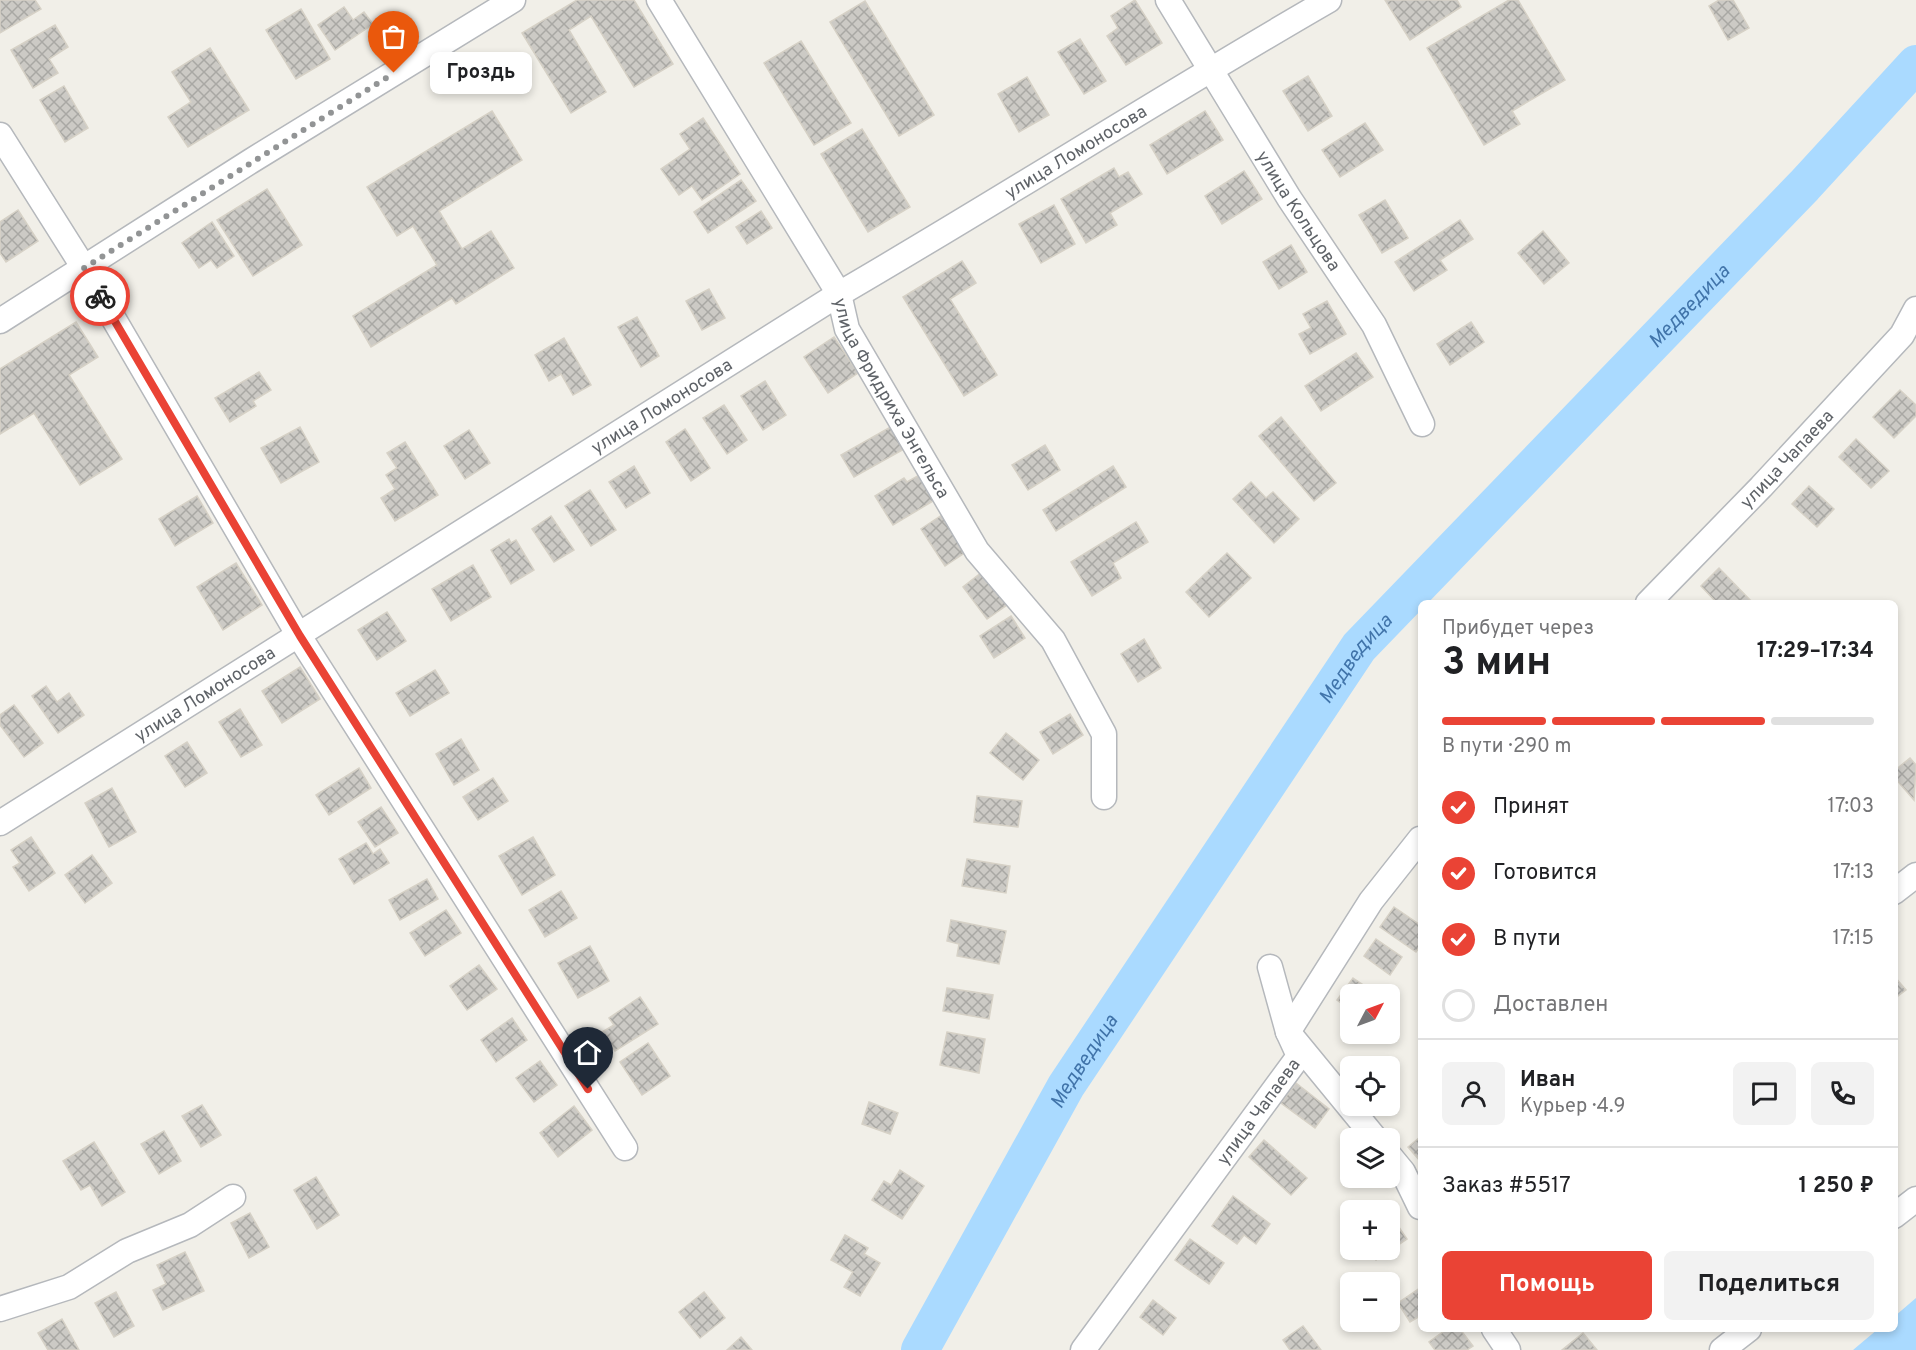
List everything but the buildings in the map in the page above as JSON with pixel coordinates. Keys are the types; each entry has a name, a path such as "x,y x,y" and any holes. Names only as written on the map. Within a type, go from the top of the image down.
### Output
{"street":[{"path":"0,321 251,161 513,0"},
{"name":"улица Фридриха Энгельса","path":"659,0 839,294 847,329 977,551 1053,640 1104,734 1104,797"},
{"name":"улица Кольцова","path":"1168,0 1289,198 1374,325 1422,424"},
{"name":"улица Ломоносова","path":"0,823 300,636 839,294 974,215 1210,69 1329,0"},
{"path":"0,135 84,268 300,636 625,1148"},
{"name":"улица Чапаева","path":"1651,600 1761,488 1902,335 1916,309"},
{"name":"улица Чапаева","path":"1083,1350 1299,1056 1288,1032 1371,901 1418,842"},
{"path":"1898,889 1916,875"},
{"path":"1270,967 1288,1032 1367,1128"},
{"path":"1400,1168 1418,1203"},
{"path":"0,1310 69,1287 127,1251 190,1225 233,1197"},
{"path":"1898,1213 1916,1199"},
{"path":"1496,1332 1508,1350"},
{"path":"1722,1350 1745,1332"}],"water":[{"path":"1916,1298 1916,1350 1853,1350 1874,1332 1898,1332 1898,1313"}],"waterway":[{"name":"Медведица","path":"920,1350 1066,1086 1359,647 1804,186 1916,64"}],"way so far":[{"path":"100,296 84,268 394,73"}],"place":[{"name":"Гроздь","path":"394,73"}],"route":[{"path":"100,296 300,636 588,1089"}]}
